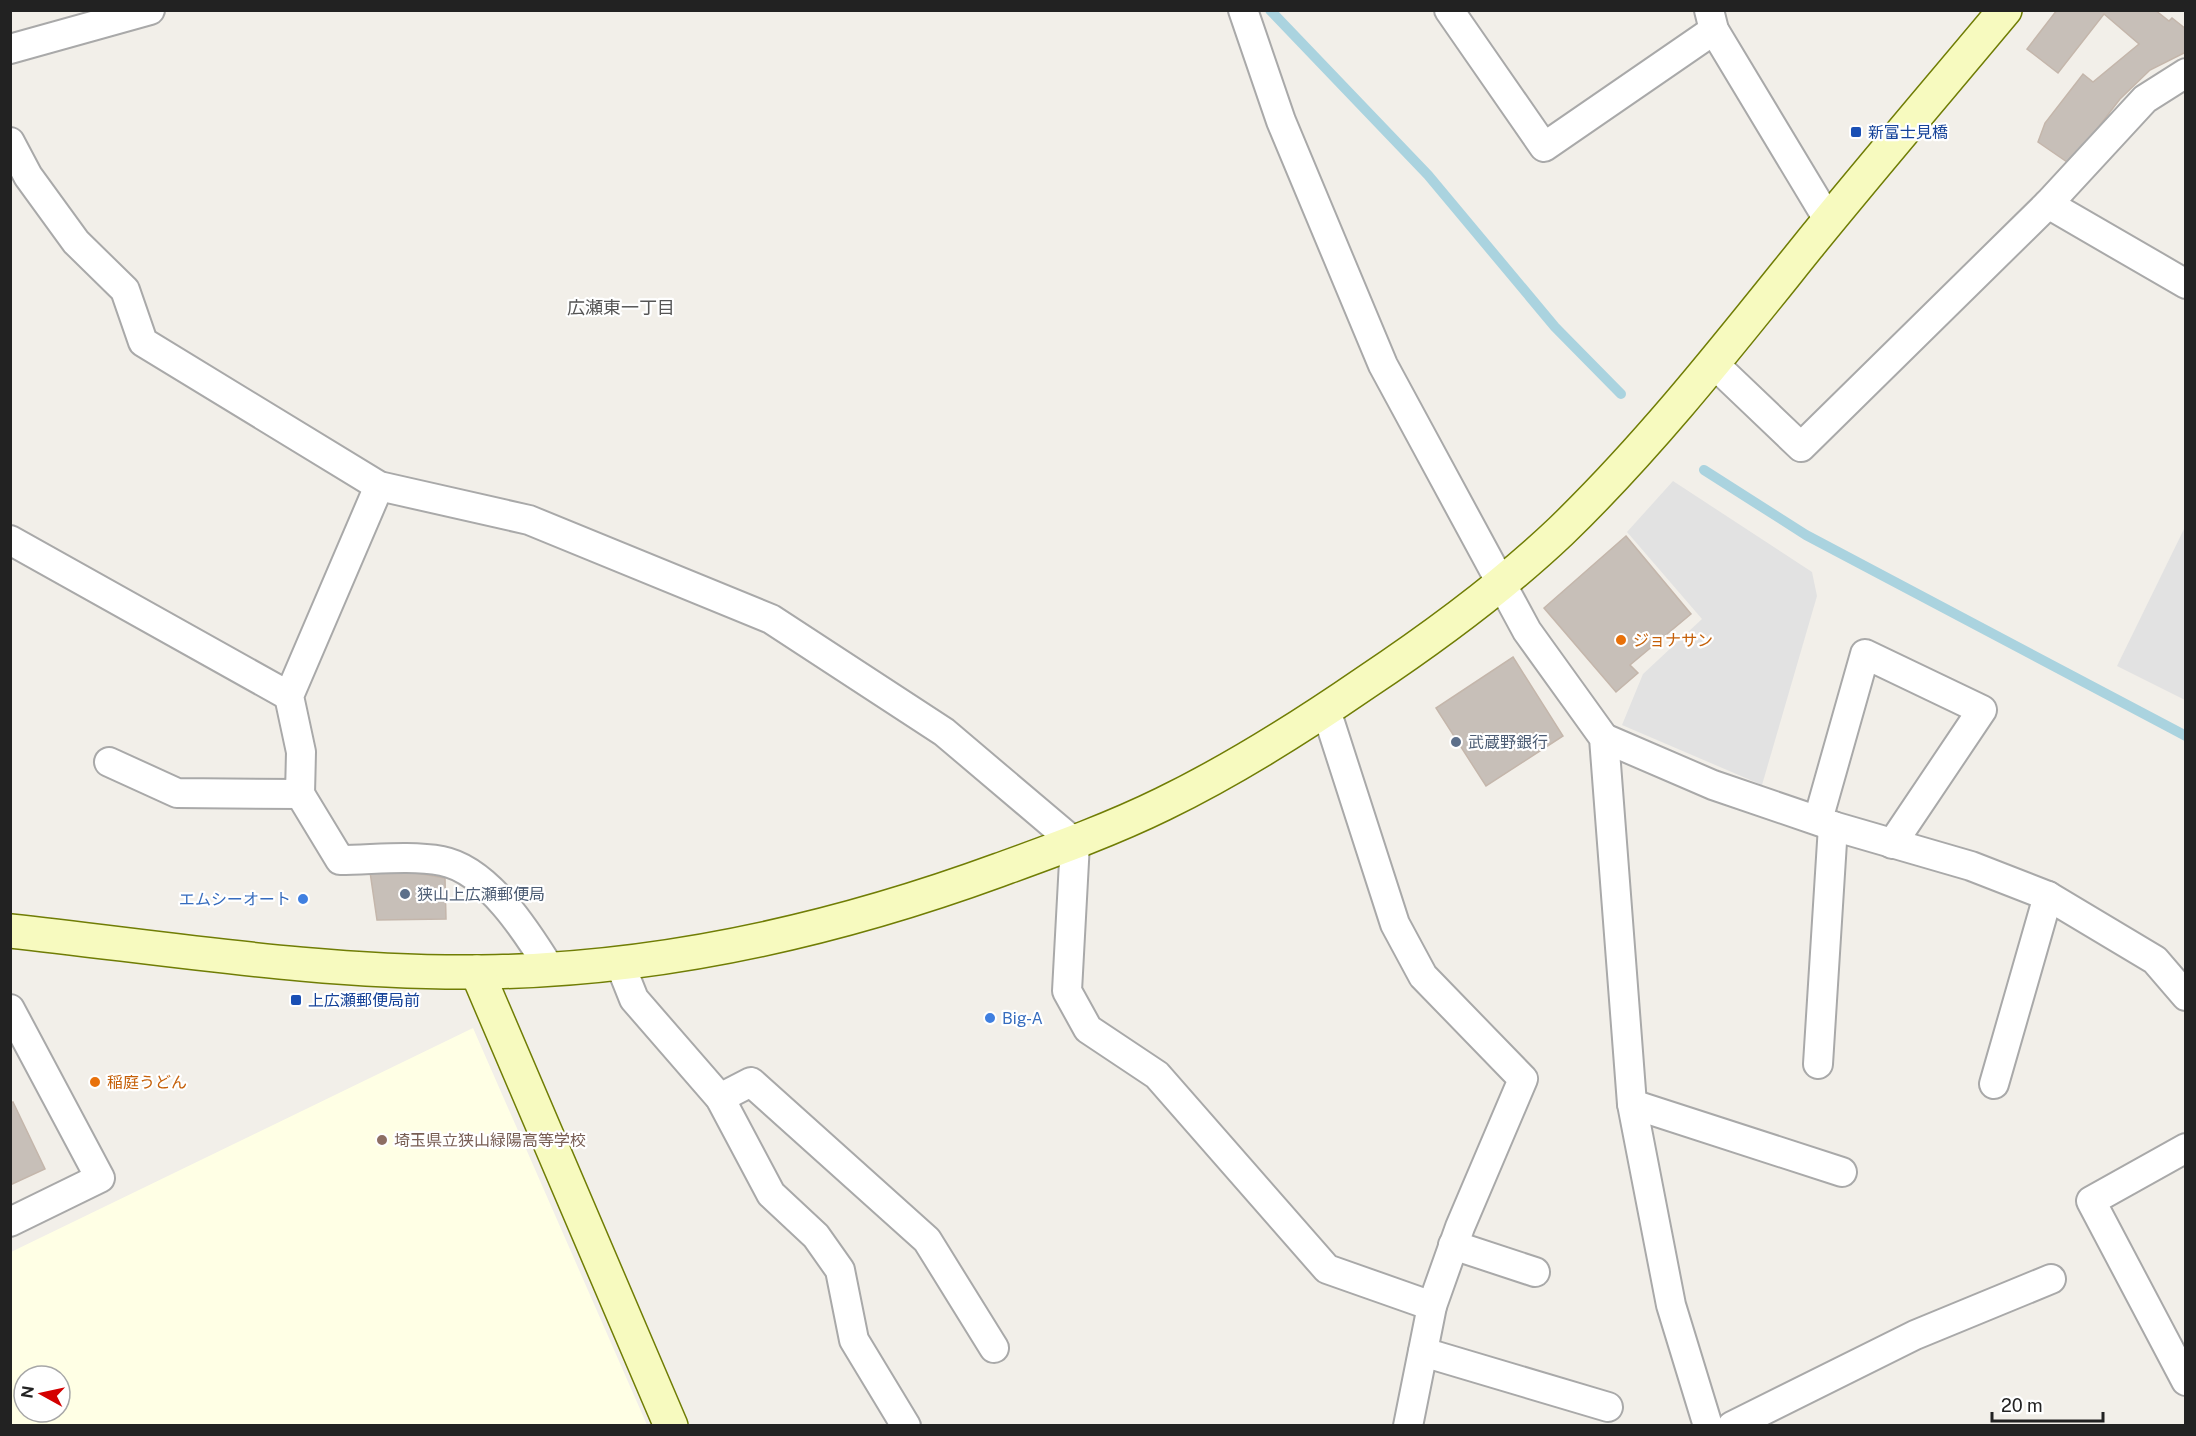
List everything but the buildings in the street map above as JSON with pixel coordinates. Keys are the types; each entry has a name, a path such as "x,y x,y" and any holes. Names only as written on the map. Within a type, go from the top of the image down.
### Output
{"street":[{"path":"10,50 150,10"},
{"path":"1243,10 1281,121 1383,365 1527,631 1604,738 1713,785 1826,823 1971,866 2048,896 2155,960 2186,996"},
{"path":"1449,10 1544,147 1712,20 1828,221"},
{"path":"10,931 352,968 477,972 620,964 727,948 824,927 942,891 1075,843 1161,806 1218,776 1326,710 1415,650 1502,582 1559,532 1607,484 1713,363 1828,221 2005,10"},
{"path":"1713,363 1801,447 2048,204 2145,99 2186,73"},
{"path":"10,142 28,176 76,242 125,290 143,342 380,486 529,520 771,619 944,732 1075,843"},
{"path":"2048,204 2186,284"},
{"path":"380,486 289,696 301,752 300,794 340,860 442,861 470,872 521,923 550,969"},
{"path":"10,540 289,696"},
{"path":"1818,1064 1826,823 1865,654 1982,710 1892,843"},
{"path":"1326,710 1395,924 1423,976 1523,1079 1454,1245 1432,1306 1408,1425"},
{"path":"1604,738 1632,1104 1671,1305 1708,1425"},
{"path":"109,762 177,793 300,794"},
{"path":"1075,843 1067,991 1088,1029 1157,1075 1327,1269 1432,1306"},
{"path":"1994,1084 2048,896"},
{"path":"620,964 634,999 720,1098 771,1194 816,1236 840,1270 854,1340 906,1425"},
{"path":"477,972 671,1425"},
{"path":"10,1009 100,1178 10,1222"},
{"path":"720,1098 751,1082 927,1240 994,1348"},
{"path":"1632,1104 1842,1172"},
{"path":"2186,1148 2091,1202 2186,1382"},
{"path":"1454,1245 1535,1272"},
{"path":"1732,1425 1915,1335 2051,1279"},
{"path":"1423,1352 1608,1407"}],"shaded area":[{"path":"1673,481 1812,572 1817,596 1762,785 1622,725 1643,674 1702,619 1627,532"},
{"path":"2185,527 2185,700 2117,666"},
{"name":"埼玉県立狭山緑陽高等学校","path":"473,1028 647,1425 11,1425 11,1252"}],"waterway":[{"path":"1270,10 1428,175 1555,327 1621,394"},
{"path":"1704,470 1806,535 2186,736"}],"place":[{"name":"新富士見橋","path":"1856,132"},
{"name":"ジョナサン","path":"1621,640"},
{"name":"武蔵野銀行","path":"1456,742"},
{"name":"狭山上広瀬郵便局","path":"405,894"},
{"name":"エムシーオート","path":"303,899"},
{"name":"上広瀬郵便局前","path":"296,1000"},
{"name":"Big-A","path":"990,1018"},
{"name":"稲庭うどん","path":"95,1082"},
{"name":"埼玉県立狭山緑陽高等学校","path":"382,1140"}],"district":[{"name":"広瀬東一丁目","path":"621,307"}]}
